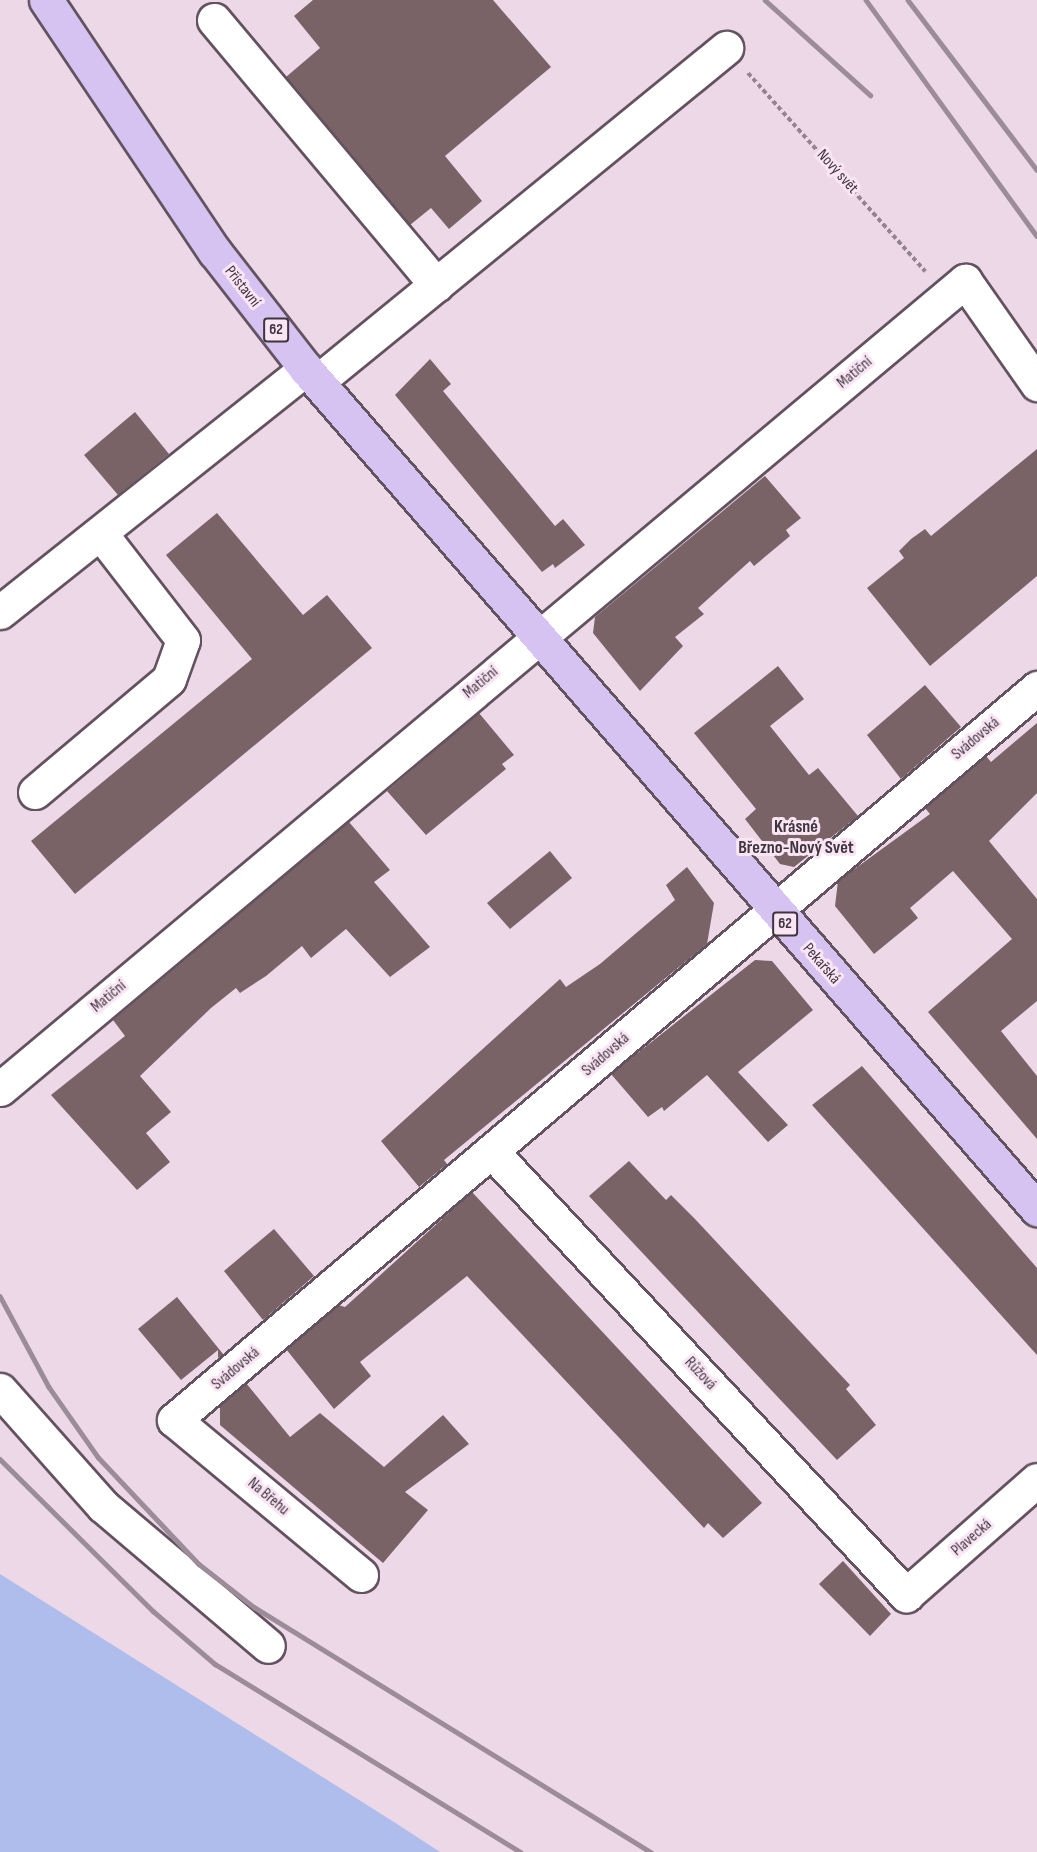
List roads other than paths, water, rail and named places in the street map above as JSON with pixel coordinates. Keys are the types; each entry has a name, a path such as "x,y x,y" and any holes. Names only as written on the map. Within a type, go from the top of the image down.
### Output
{"main road":[{"name":"Přístavní","path":"46,0 215,252 312,375 536,636"},
{"name":"Pekařská","path":"536,636 772,909 1037,1209"}],"street":[{"path":"214,20 436,285"},
{"path":"0,612 160,487 436,285 726,48"},
{"name":"Matiční","path":"0,1089 536,636 956,289 1037,384"},
{"path":"35,792 169,679 183,640 101,534"},
{"name":"Svádovská","path":"174,1420 494,1154 772,909 1037,688"},
{"name":"Růžová","path":"494,1154 906,1595"},
{"path":"0,1389 102,1506 268,1646"},
{"name":"Na Břehu","path":"174,1420 361,1575"},
{"name":"Plavecká","path":"906,1595 1037,1480"}],"water":[{"path":"0,1574 394,1822 440,1852 0,1852"}],"railway":[{"path":"765,0 870,95"},
{"path":"866,0 1037,236"},
{"path":"908,0 1037,170"},
{"path":"0,1296 49,1387 98,1457 199,1564 254,1607 651,1852"},
{"path":"0,1459 153,1611 215,1664 521,1852"}],"district":[{"name":"Krásné Březno-Nový Svět","path":"796,838"}]}
